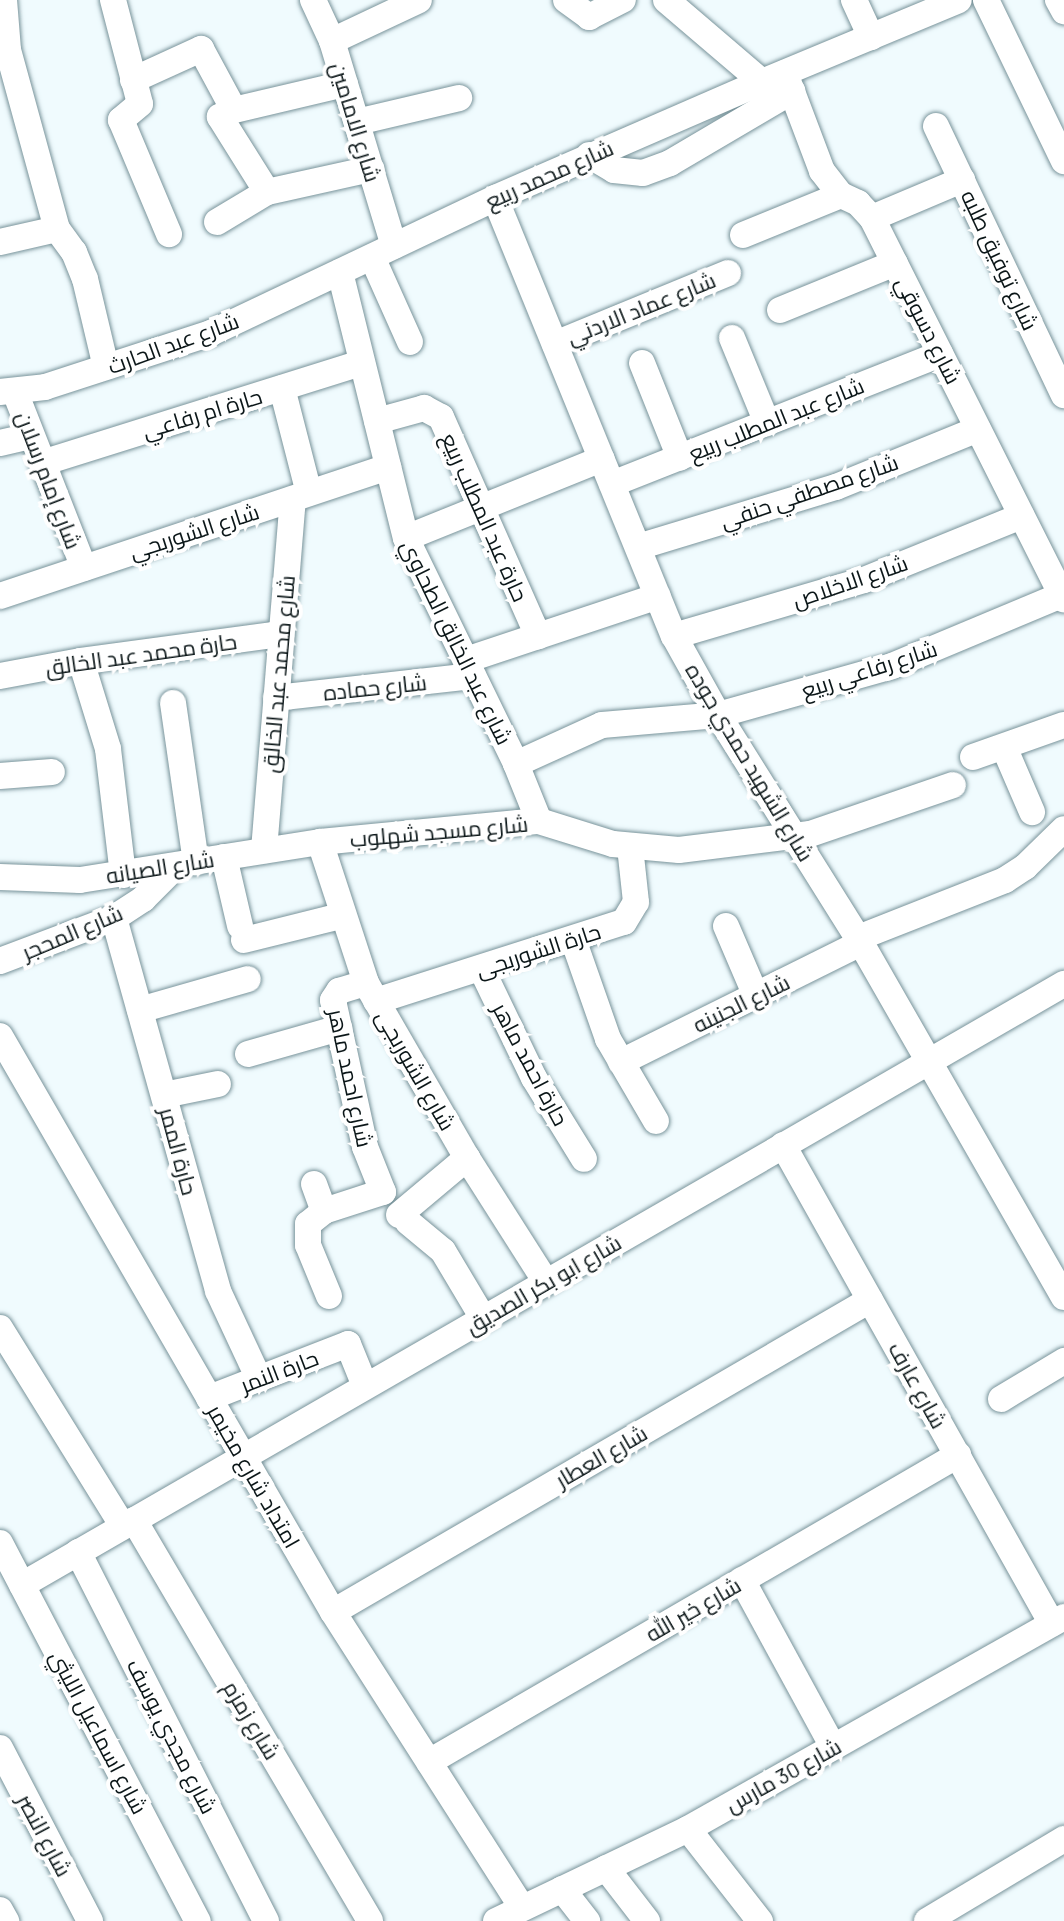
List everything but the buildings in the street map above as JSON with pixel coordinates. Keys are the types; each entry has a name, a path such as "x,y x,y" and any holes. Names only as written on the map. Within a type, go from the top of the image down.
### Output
{"street":[{"path":"4,0 4,50 57,229 74,252 85,279 106,367"},
{"path":"113,0 140,107 121,120 169,234"},
{"name":"شارع الامامين","path":"313,0 332,41 371,169 383,252 410,342"},
{"path":"332,41 419,0"},
{"path":"566,0 589,17 623,0"},
{"path":"666,0 780,82"},
{"path":"854,0 871,37"},
{"path":"589,155 614,170 643,173 670,163 780,82 926,7 959,0"},
{"path":"986,0 1064,161"},
{"path":"1058,0 1064,11"},
{"path":"133,80 201,49 234,110"},
{"name":"شارع محمد ربيع","path":"340,272 589,155 780,82"},
{"name":"شارع دسوقي","path":"780,82 822,171 841,195 858,203 872,218 1063,597"},
{"path":"267,192 220,122 223,114 345,84"},
{"path":"357,122 459,98"},
{"name":"شارع توفيق طلبه","path":"936,126 1064,395"},
{"path":"217,222 267,192 371,169"},
{"path":"872,218 962,180"},
{"path":"743,235 841,195"},
{"name":"شارع الشهيد حمدي جوده","path":"495,198 674,636 718,715 860,941 1064,1297"},
{"path":"0,242 57,229"},
{"path":"780,310 895,263"},
{"name":"شارع عبد الحارث","path":"8,392 106,367 211,333 340,272"},
{"name":"شارع عبد الخالق الطحاوي","path":"340,272 406,538 516,764 539,821"},
{"name":"شارع عماد الاردني","path":"555,344 728,273"},
{"path":"732,338 767,423"},
{"name":"شارع عبد المطلب ربيع","path":"612,484 940,354"},
{"name":"حارة ام رفاعي","path":"42,463 362,363"},
{"path":"642,363 680,458"},
{"name":"شارع محمد عبد الخالق","path":"264,850 281,634 301,496 282,388"},
{"name":"شارع إمام رسلان","path":"8,392 31,436 84,568"},
{"name":"حارة عبد المطلب ربيع","path":"377,421 424,408 433,410 441,417 538,636"},
{"name":"شارع مصطفي حنفي","path":"638,547 836,487 978,429"},
{"path":"0,443 31,436"},
{"path":"406,538 602,459"},
{"name":"شارع الشوربجي","path":"0,596 388,467"},
{"name":"شارع الاخلاص","path":"674,636 864,580 1022,516"},
{"name":"شارع حماده","path":"276,698 469,668 538,636 658,596"},
{"name":"شارع رفاعي ربيع","path":"516,764 602,725 718,715 892,666 1063,597"},
{"name":"حارة محمد عبد الخالق","path":"0,676 81,661 281,634"},
{"path":"81,661 108,749 123,875"},
{"path":"173,703 186,864"},
{"path":"973,757 1064,725"},
{"path":"1004,747 1032,812"},
{"path":"0,776 52,772"},
{"name":"شارع مسجد شهلوب","path":"320,842 539,821 630,847 679,850 826,830 953,785"},
{"name":"شارع الجنينه","path":"621,1062 860,941 1005,880 1025,867 1064,829"},
{"name":"شارع الصيانه","path":"0,877 80,880 320,842"},
{"name":"شارع الشوربجى","path":"320,842 341,916 371,992 467,1158 546,1282"},
{"name":"حارة الشوربجى","path":"371,992 481,968 624,922 632,913 637,890 630,847"},
{"path":"224,857 242,933 341,916"},
{"name":"شارع المحجر","path":"0,961 114,918 186,864"},
{"name":"حارة الممر","path":"114,918 218,1291 259,1379"},
{"path":"726,926 756,996"},
{"path":"573,939 608,1039 656,1121"},
{"name":"حارة احمد ماهر","path":"481,968 534,1078 584,1159"},
{"path":"140,1010 248,979"},
{"name":"شارع ابو بكر الصديق","path":"22,1585 1064,984"},
{"name":"شارع احمد ماهر","path":"324,1211 383,1192 365,1147 339,1028 335,995 371,992"},
{"path":"248,1054 339,1028"},
{"name":"امتداد شارع مخيمر","path":"0,1036 333,1612 522,1908"},
{"path":"164,1095 218,1084"},
{"name":"شارع عارف","path":"783,1145 958,1455 1058,1620"},
{"path":"467,1158 404,1218 443,1251 483,1318"},
{"path":"314,1184 324,1211 314,1216 306,1235 329,1296"},
{"name":"شارع العطار","path":"333,1612 870,1300"},
{"name":"شارع زمزم","path":"0,1328 128,1523 370,1921"},
{"name":"حارة النمر","path":"209,1398 348,1344 365,1386"},
{"path":"1001,1399 1064,1361"},
{"name":"شارع خير الله","path":"429,1762 958,1455"},
{"name":"شارع اسماعيل الليثي","path":"0,1543 198,1921"},
{"name":"شارع مجدي يوسف","path":"78,1552 266,1921"},
{"path":"742,1580 833,1747"},
{"name":"شارع 30 مارس","path":"496,1921 688,1829 1058,1620"},
{"name":"شارع النصر","path":"0,1748 90,1921"},
{"path":"688,1829 760,1921"},
{"path":"929,1921 1064,1839"},
{"path":"606,1868 647,1921"},
{"path":"562,1889 587,1921"}]}
